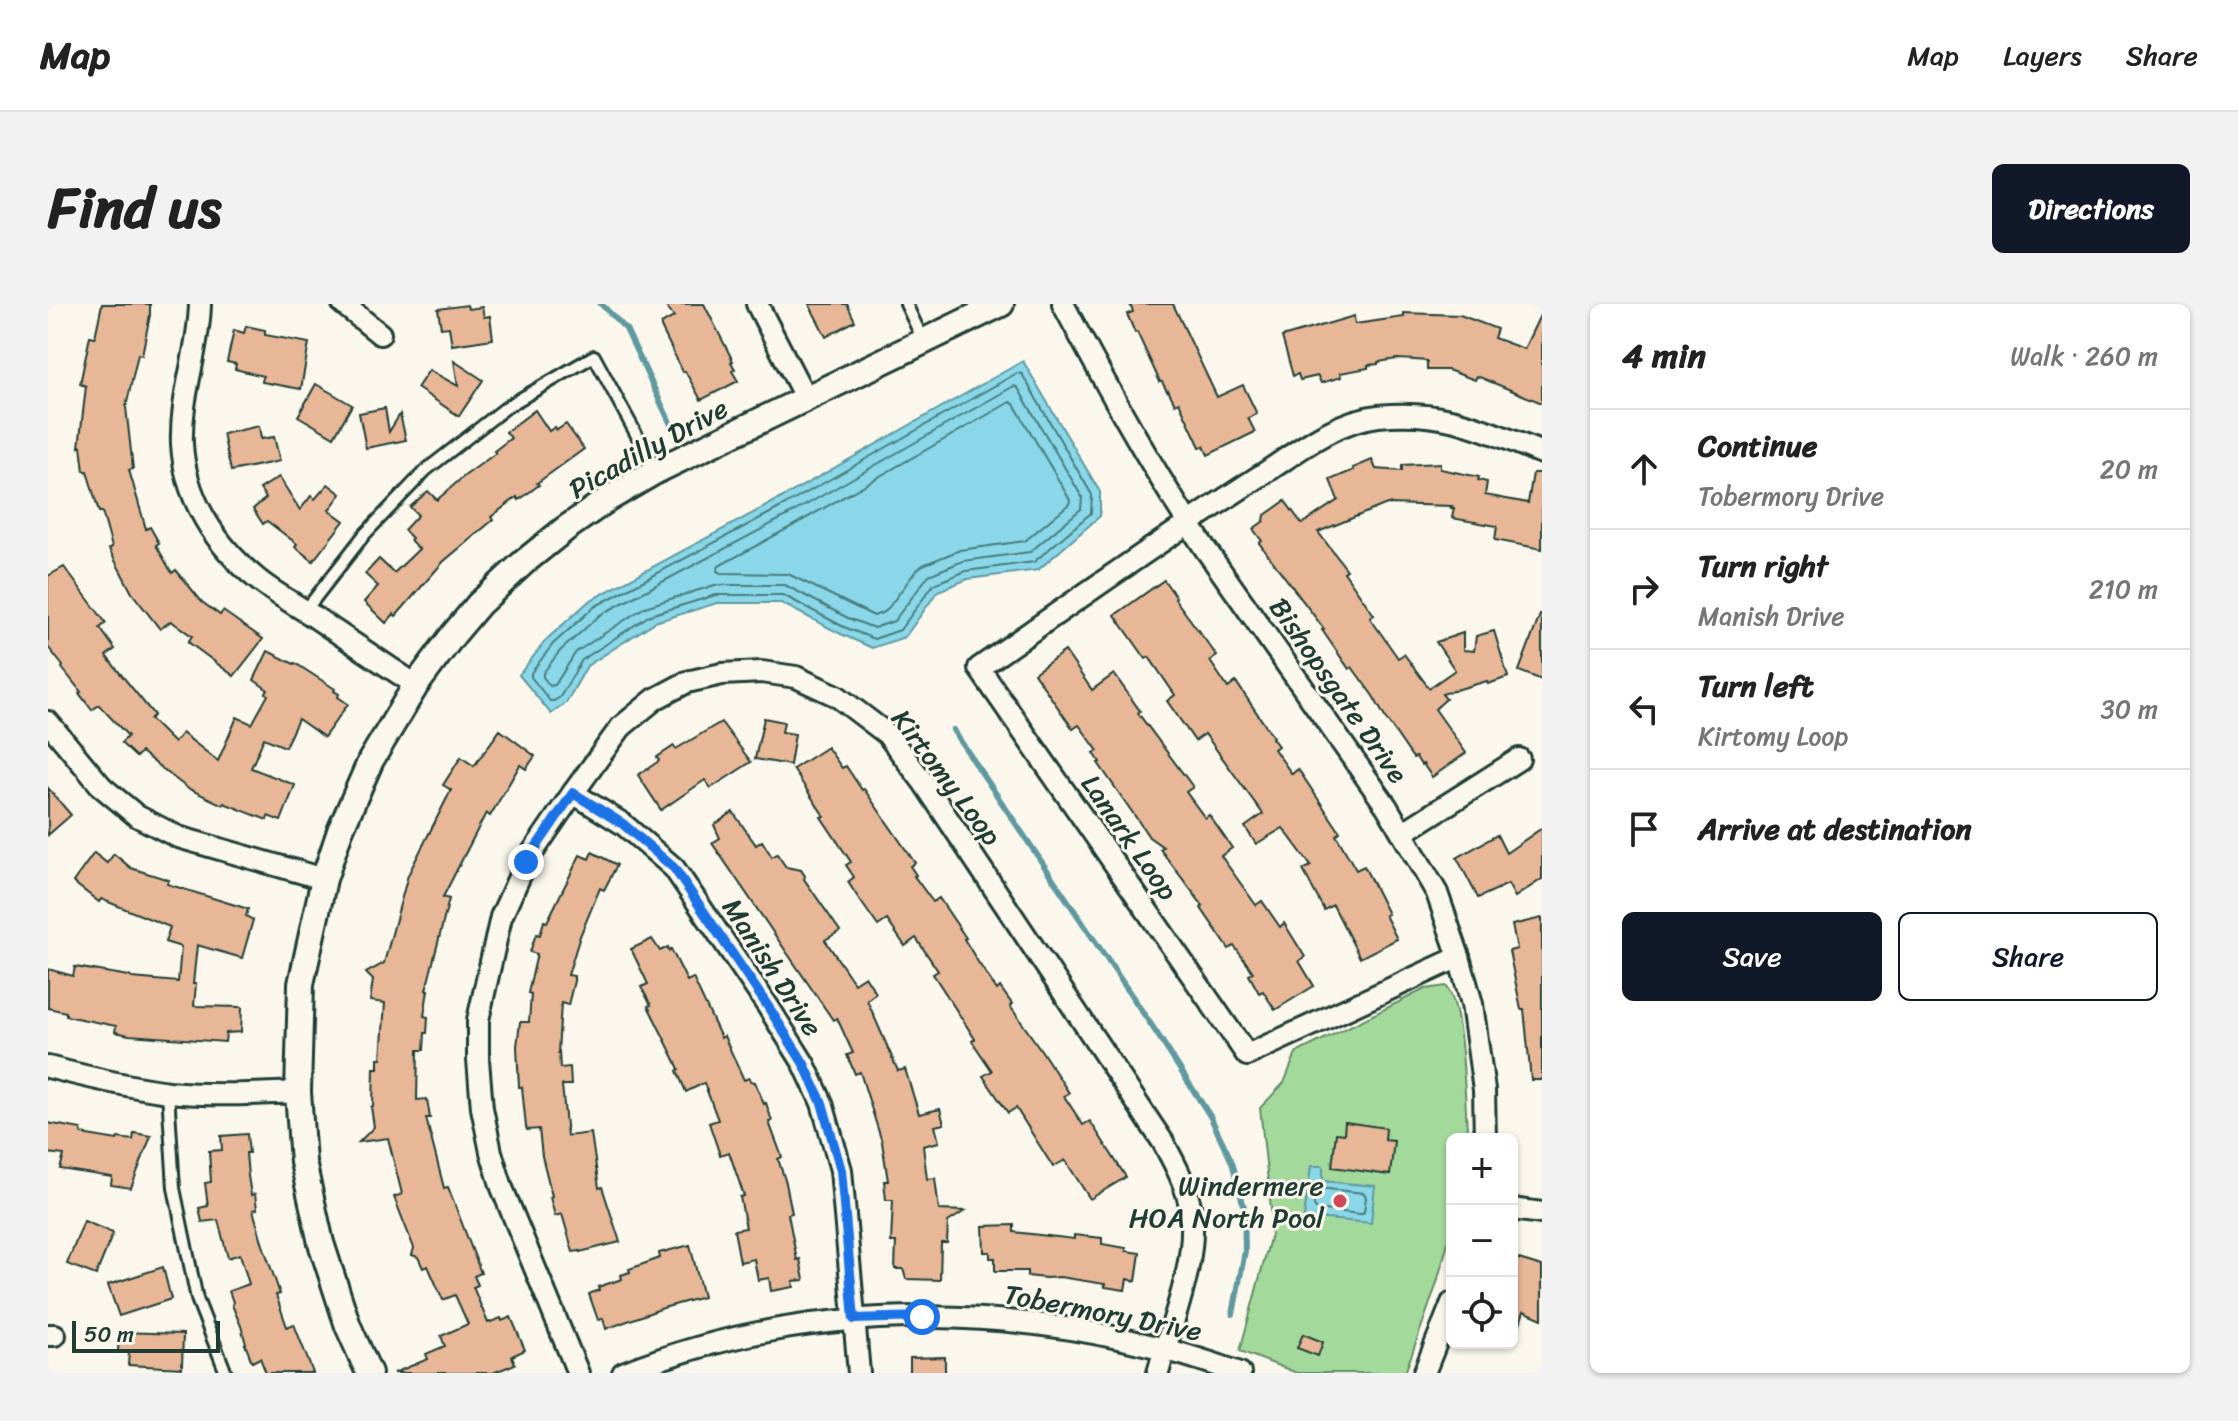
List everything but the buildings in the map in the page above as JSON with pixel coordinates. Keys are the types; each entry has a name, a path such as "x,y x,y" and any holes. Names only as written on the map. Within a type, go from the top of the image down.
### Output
{"street":[{"path":"200,304 200,326 183,403 182,444 186,475 201,515 224,548 257,579 416,685"},
{"path":"343,304 380,334"},
{"path":"757,304 806,399"},
{"name":"Picadilly Drive","path":"369,1373 348,1326 321,1243 303,1162 298,1092 301,984 324,879 340,831 371,760 416,685 479,604 565,529 656,471 1001,304"},
{"name":"Bishopsgate Drive","path":"1063,304 1115,403 1188,523 1404,832 1437,893 1472,1004 1484,1090 1485,1133"},
{"path":"1188,523 1321,437 1349,422 1376,416 1438,416 1464,422 1542,453"},
{"name":"Lanark Loop","path":"1188,523 979,668 1247,1055 1459,957"},
{"name":"Kirtomy Loop","path":"578,1373 502,1188 482,1108 478,1020 501,917 526,862 621,727 655,699 687,682 722,674 762,672 796,677 837,696 887,734 932,796 1176,1164 1191,1211 1191,1249 1158,1373"},
{"path":"48,722 102,787 137,816 178,837 324,879"},
{"path":"1404,832 1519,759"},
{"name":"Manish Drive","path":"573,793 623,824 674,868 804,1064 822,1103 841,1170 859,1373"},
{"path":"48,1067 168,1092 298,1092"},
{"path":"1518,1210 1542,1213"},
{"name":"Tobermory Drive","path":"623,1373 666,1356 758,1333 854,1319 922,1317 991,1318 1057,1327 1164,1348 1240,1373"},
{"path":"1424,1373 1446,1318"}],"lane":[{"path":"906,304 924,342"},
{"path":"305,611 364,535 426,470 508,406 594,356 656,471"},
{"path":"168,1092 174,1188 197,1299 226,1373"}],"green space":[{"path":"1446,986 1452,996 1460,1032 1467,1129 1467,1133 1446,1133 1446,1250 1405,1373 1297,1373 1240,1351 1273,1227 1260,1108 1284,1083 1296,1053 1425,989"}],"water":[{"path":"1023,361 1100,492 1100,516 1038,570 968,579 938,591 905,637 872,648 781,603 717,603 655,622 587,666 566,703 551,714 519,675 547,639 589,601 781,498"},
{"name":"Windermere HOA North Pool","path":"1311,1166 1323,1166 1323,1181 1375,1186 1371,1223 1304,1217"}],"waterway":[{"path":"601,304 626,329 675,433"},
{"path":"953,730 1210,1116 1232,1162 1244,1207 1245,1251 1233,1314"}],"place":[{"name":"Windermere HOA North Pool","path":"1340,1201"}],"route":[{"path":"526,862 573,793 623,824 674,868 769,1008 804,1064 822,1103 841,1170 854,1319 922,1317"}]}
